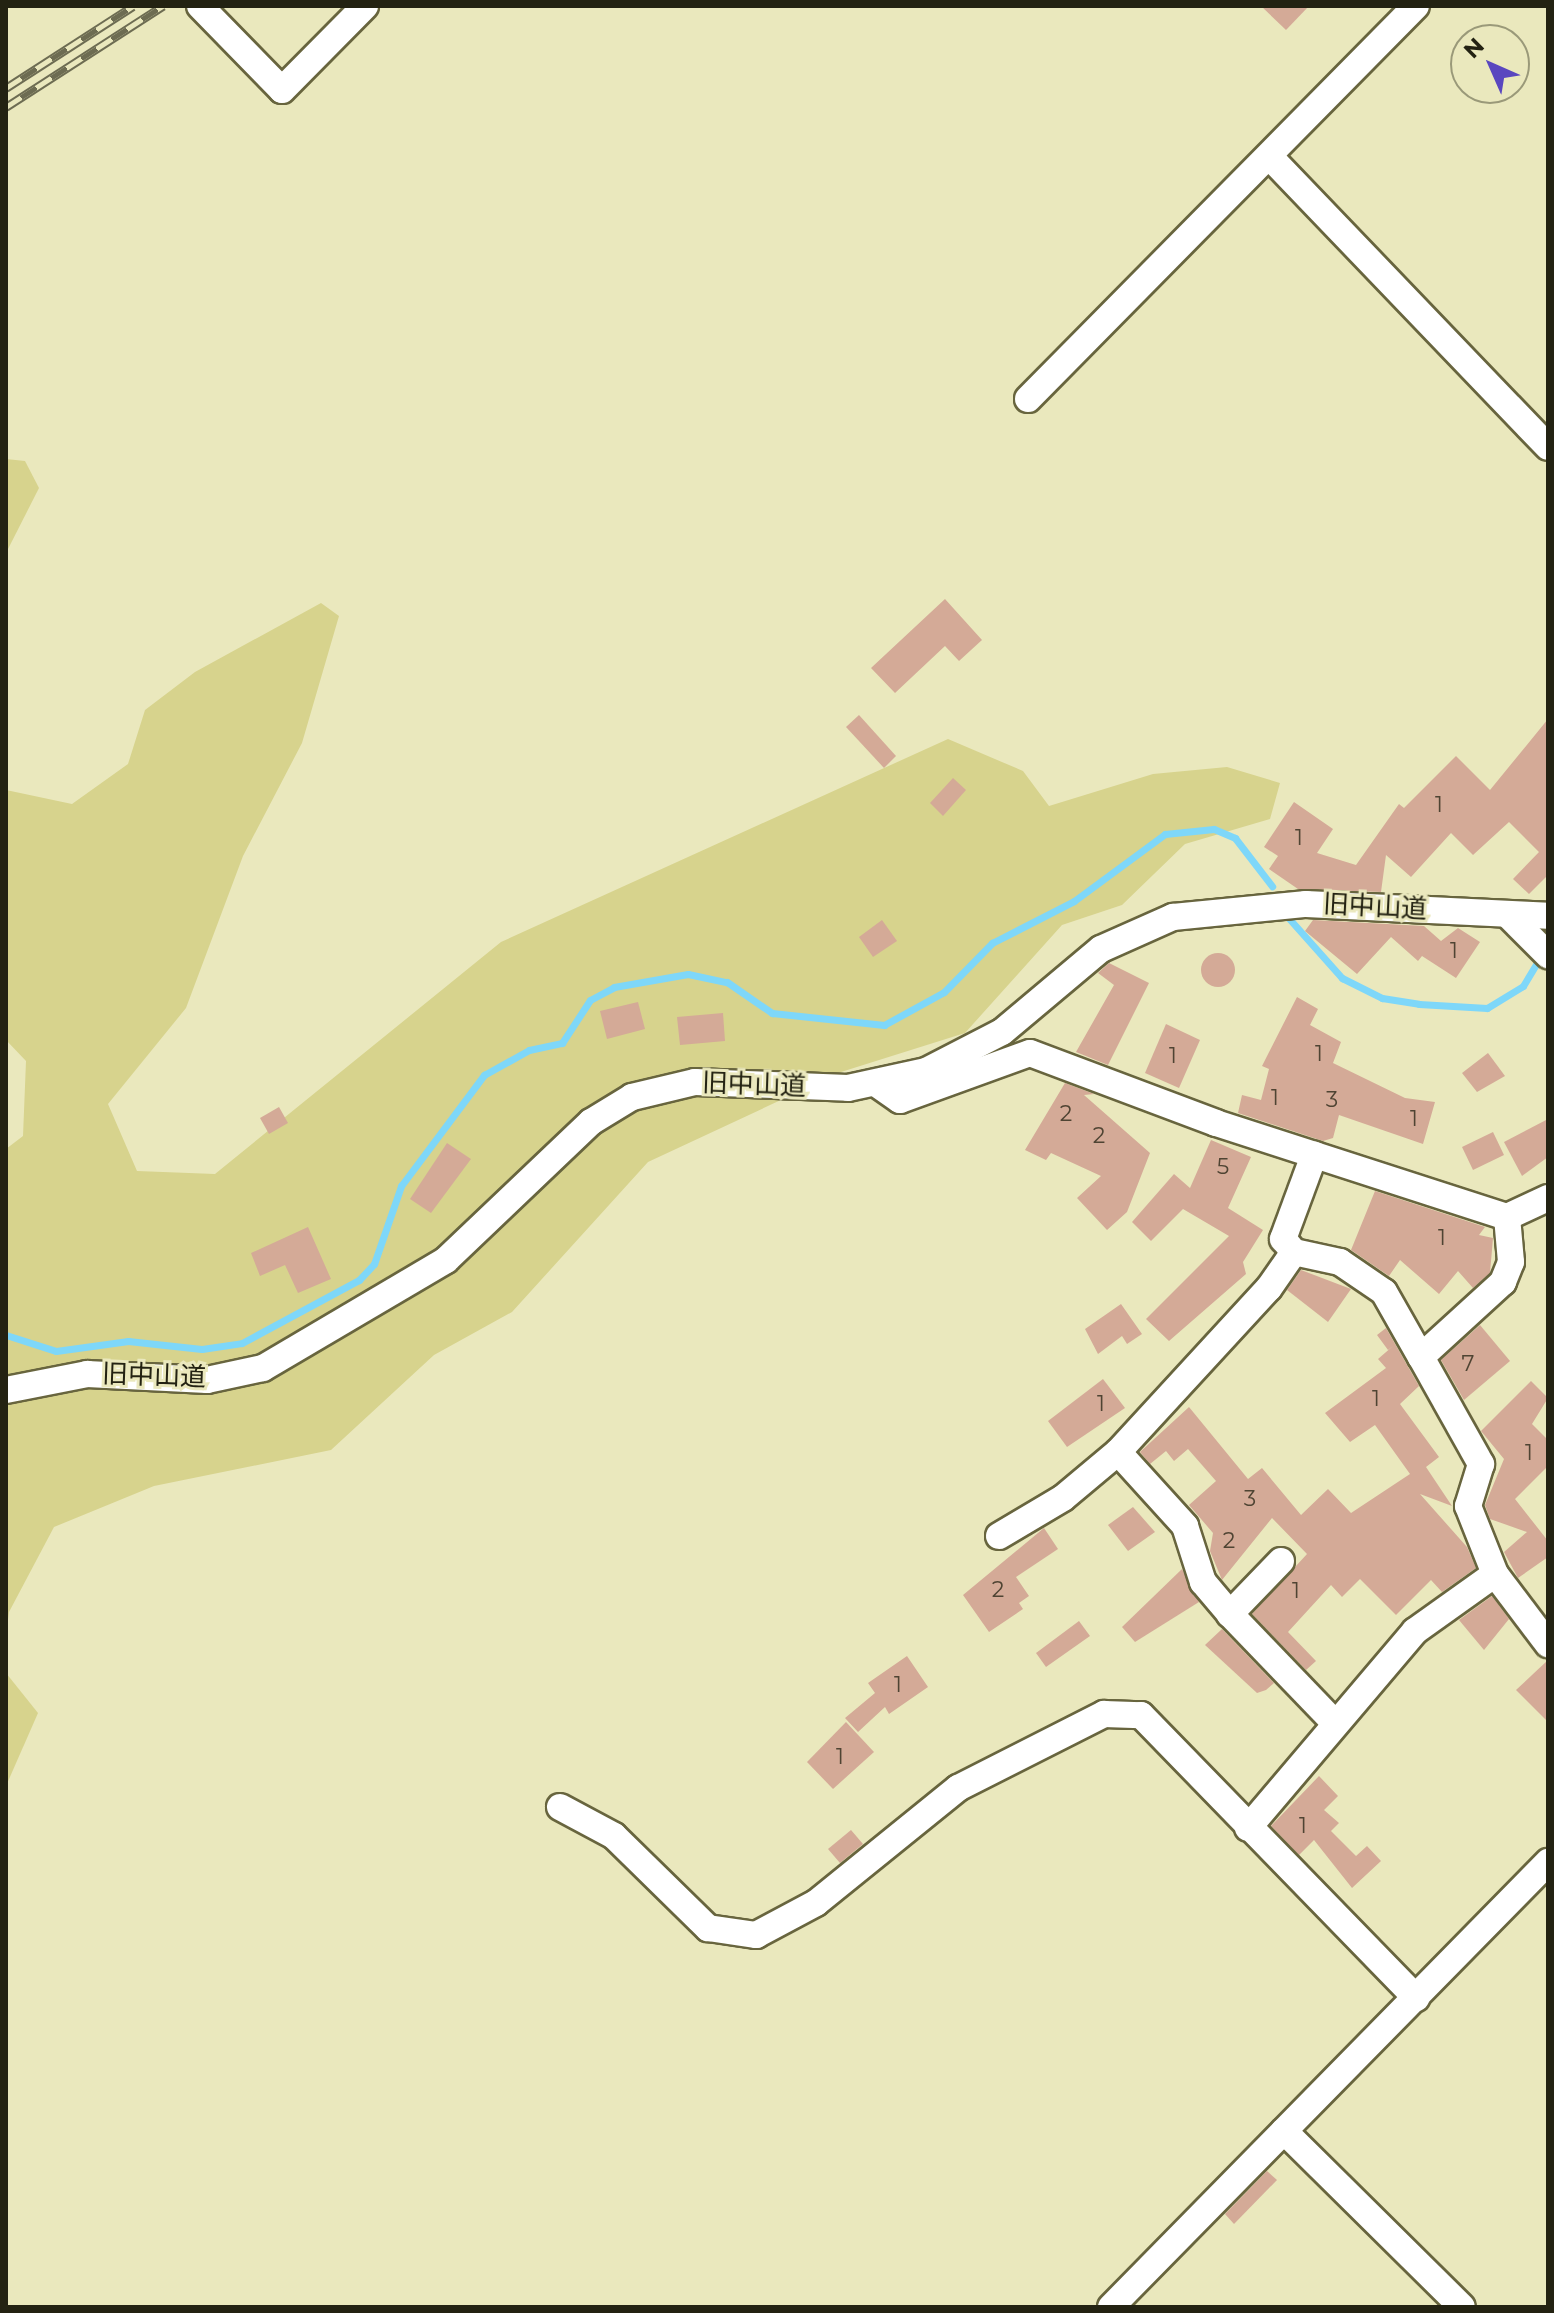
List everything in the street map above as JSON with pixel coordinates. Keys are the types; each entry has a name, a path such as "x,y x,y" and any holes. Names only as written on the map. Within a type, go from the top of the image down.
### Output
{"street":[{"path":"207,13 282,90 365,6"},
{"path":"1028,399 1414,7"},
{"path":"1269,156 1548,447"},
{"name":"旧中山道","path":"6,1390 87,1374 207,1380 286,1357 446,1260 591,1122 632,1097 695,1082 877,1084 984,1044 1101,949 1184,914 1306,904 1548,916"},
{"path":"1508,915 1543,950"},
{"path":"877,1084 900,1100 1030,1053 1314,1155 1507,1217 1548,1198"},
{"path":"1314,1155 1283,1239 1294,1252 1340,1262 1384,1292 1481,1464 1468,1506 1495,1574 1548,1644"},
{"path":"1421,1357 1503,1282 1511,1262 1507,1217"},
{"path":"999,1536 1063,1498 1118,1452 1294,1252"},
{"path":"1118,1452 1185,1526 1203,1582 1335,1723"},
{"path":"1230,1614 1281,1561"},
{"path":"1248,1828 1415,1631 1495,1574"},
{"path":"560,1807 614,1836 708,1928 737,1937 786,1923 958,1788 1104,1714 1141,1715 1158,1726 1248,1828 1416,1998"},
{"path":"1111,2307 1548,1862"},
{"path":"1284,2131 1462,2307"}],"shaded area":[{"path":"6,459 25,461 39,488 6,553"},
{"path":"321,603 339,616 302,743 243,856 186,1008 108,1104 137,1171 215,1174 501,942 948,739 1023,771 1049,806 1153,774 1227,767 1280,783 1270,819 1185,844 1122,905 1062,925 965,1033 841,1072 648,1162 512,1312 434,1355 331,1450 154,1486 54,1527 9,1612 6,1634 6,1149 23,1136 26,1061 6,1040 6,790 72,804 128,764 145,710 195,672"},
{"path":"6,1673 38,1713 6,1786"}],"building":[{"path":"1261,6 1309,6 1286,30"},
{"path":"945,599 982,640 959,661 945,646 895,693 871,668"},
{"path":"859,715 896,756 884,768 846,727"},
{"path":"1548,719 1548,875 1529,894 1513,879 1539,852 1509,822 1473,855 1451,833 1411,877 1386,855 1381,892 1298,889 1269,869 1278,856 1264,847 1294,802 1333,829 1317,853 1356,865 1399,804 1404,808 1456,756 1490,790"},
{"path":"953,778 966,790 943,816 930,803"},
{"path":"882,920 897,941 873,957 859,937"},
{"path":"1313,920 1424,926 1441,941 1458,928 1480,942 1456,978 1422,956 1418,961 1391,937 1357,974 1305,931"},
{"path":"1218,953 1230,958 1235,970 1230,982 1218,987 1206,982 1201,970 1206,958"},
{"path":"1109,963 1149,983 1108,1065 1076,1052 1114,985 1098,973"},
{"path":"1297,997 1318,1009 1310,1025 1341,1042 1333,1063 1405,1098 1435,1102 1423,1144 1339,1115 1333,1138 1323,1141 1238,1113 1242,1095 1261,1100 1269,1069 1262,1066"},
{"path":"638,1002 645,1029 607,1039 600,1011"},
{"path":"723,1013 725,1041 680,1045 677,1017"},
{"path":"1166,1024 1200,1040 1179,1088 1145,1073"},
{"path":"1488,1053 1505,1076 1477,1092 1462,1073"},
{"path":"1065,1083 1094,1094 1084,1095 1150,1153 1127,1212 1107,1230 1077,1198 1101,1176 1051,1153 1046,1160 1025,1150"},
{"path":"279,1107 288,1123 269,1134 260,1118"},
{"path":"1548,1119 1548,1157 1522,1176 1504,1142"},
{"path":"1493,1132 1504,1155 1473,1170 1462,1147"},
{"path":"1211,1140 1251,1157 1228,1208 1263,1230 1243,1262 1246,1274 1169,1341 1146,1319 1229,1236 1183,1209 1151,1241 1132,1222 1174,1174 1190,1188"},
{"path":"447,1143 471,1159 431,1213 410,1199"},
{"path":"1375,1191 1485,1227 1479,1235 1493,1238 1490,1273 1473,1288 1458,1271 1439,1294 1400,1260 1389,1276 1351,1250"},
{"path":"308,1227 331,1279 298,1293 285,1265 260,1276 251,1253"},
{"path":"1301,1270 1351,1289 1328,1322 1287,1290"},
{"path":"1121,1304 1142,1334 1127,1344 1122,1336 1098,1354 1085,1329"},
{"path":"1480,1325 1510,1361 1464,1400 1441,1360"},
{"path":"1386,1328 1419,1386 1400,1404 1439,1457 1426,1467 1452,1506 1420,1494 1467,1547 1476,1568 1442,1592 1431,1580 1396,1615 1360,1579 1342,1597 1331,1585 1288,1632 1316,1661 1306,1670 1252,1614 1307,1554 1272,1518 1222,1580 1210,1551 1213,1533 1189,1505 1216,1481 1188,1449 1174,1461 1166,1451 1150,1464 1140,1452 1189,1407 1248,1479 1262,1468 1301,1515 1328,1489 1351,1513 1410,1474 1375,1425 1350,1442 1325,1413 1386,1368 1378,1359 1393,1346 1388,1350 1377,1335"},
{"path":"1103,1379 1125,1408 1067,1447 1048,1421"},
{"path":"1531,1381 1548,1398 1532,1424 1548,1440 1548,1466 1515,1499 1548,1541 1548,1557 1518,1578 1504,1552 1527,1532 1490,1519 1485,1505 1504,1459 1481,1431"},
{"path":"1133,1507 1155,1532 1128,1551 1108,1525"},
{"path":"1044,1528 1058,1549 1016,1577 1029,1596 1019,1603 1023,1609 989,1632 963,1595"},
{"path":"1182,1569 1199,1602 1135,1642 1122,1627"},
{"path":"1492,1596 1509,1619 1484,1650 1459,1620"},
{"path":"1079,1621 1090,1636 1046,1667 1036,1653"},
{"path":"1222,1629 1274,1683 1266,1690 1257,1693 1205,1645"},
{"path":"907,1656 928,1687 889,1714 885,1707 858,1732 845,1718 875,1693 868,1683"},
{"path":"1548,1660 1548,1722 1516,1690"},
{"path":"846,1722 874,1752 833,1789 807,1762"},
{"path":"1319,1776 1338,1796 1324,1810 1339,1823 1331,1831 1356,1856 1367,1846 1381,1861 1352,1888 1314,1840 1299,1855 1271,1826"},
{"path":"851,1830 863,1844 840,1863 828,1849"},
{"path":"1267,2171 1277,2180 1234,2224 1225,2214"}],"waterway":[{"path":"6,1335 56,1351 128,1341 202,1349 242,1343 359,1280 374,1264 401,1186 484,1075 529,1050 562,1043 590,1000 614,987 688,974 727,982 772,1013 884,1025 944,992 992,943 1074,901 1165,834 1214,829 1235,838 1272,886"},
{"path":"1285,914 1342,978 1382,998 1419,1004 1487,1008 1523,986 1541,956"}],"railway":[{"path":"6,88 133,6"},
{"path":"6,107 163,6"}]}
